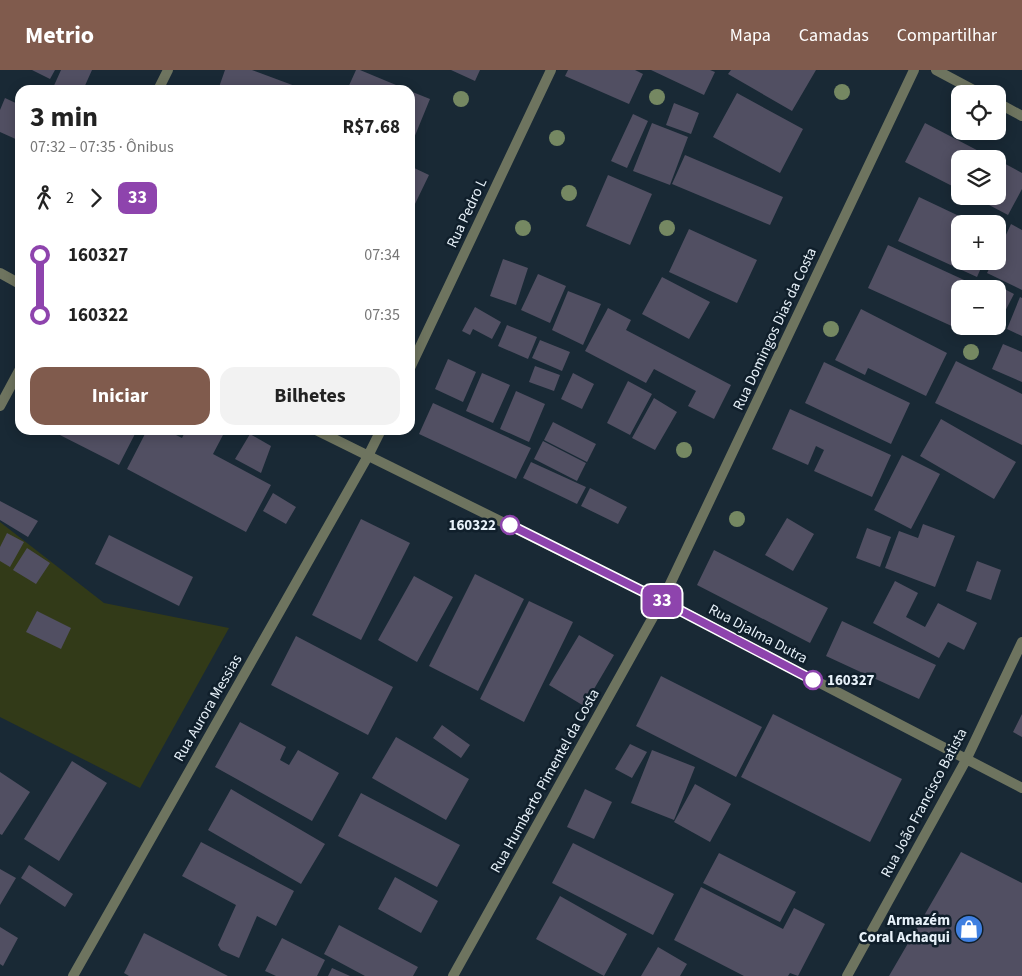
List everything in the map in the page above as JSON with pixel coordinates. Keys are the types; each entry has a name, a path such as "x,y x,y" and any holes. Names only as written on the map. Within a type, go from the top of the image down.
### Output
{"street":[{"path":"160,85 168,70"},
{"name":"Rua Pedro L","path":"415,357 551,70"},
{"name":"Rua Domingos Dias da Costa","path":"662,601 914,70"},
{"path":"936,70 964,85"},
{"path":"1006,107 1022,116"},
{"path":"0,273 15,281"},
{"path":"0,406 15,378"},
{"name":"Rua Djalma Dutra","path":"326,435 662,601 1022,788"},
{"path":"368,456 378,435"},
{"name":"Rua Aurora Messias","path":"73,976 368,456"},
{"name":"Rua Humberto Pimentel da Costa","path":"453,976 662,601"},
{"name":"Rua João Francisco Batista","path":"848,976 966,760 1022,642"}],"green space":[{"path":"0,522 104,603 229,628 140,788 0,717"}],"building":[{"path":"32,70 55,70 50,79"},
{"path":"61,70 92,70 85,85 54,85"},
{"path":"225,70 252,70 292,85 220,85"},
{"path":"356,70 360,70 396,85 349,85"},
{"path":"451,70 480,70 475,81"},
{"path":"568,70 635,70 643,74 629,104 565,76"},
{"path":"651,70 710,70 715,72 704,95"},
{"path":"731,70 816,70 792,111 728,74"},
{"path":"415,93 430,99 415,136"},
{"path":"737,93 803,129 780,173 713,137"},
{"path":"5,98 15,103 15,139 0,132 0,110"},
{"path":"674,103 699,113 691,134 666,125"},
{"path":"633,114 648,121 627,168 611,161"},
{"path":"652,123 688,137 670,185 633,171"},
{"path":"925,123 951,137 951,140 958,140 977,150 951,150 951,185 905,162"},
{"path":"685,155 783,197 770,225 672,184"},
{"path":"1006,164 1022,173 1022,189 1008,215 989,205 1006,205"},
{"path":"415,168 429,175 415,204"},
{"path":"608,175 652,194 630,245 586,226"},
{"path":"919,197 957,215 951,215 951,265 898,241"},
{"path":"1011,224 1022,230 1022,290 1006,282 1006,280 1001,280 987,273 988,270 1006,270 1006,235"},
{"path":"689,229 757,260 737,303 669,272"},
{"path":"888,245 964,280 951,280 951,326 868,288"},
{"path":"503,259 528,268 516,305 490,296"},
{"path":"962,270 980,270 977,277"},
{"path":"538,274 566,286 550,323 521,310"},
{"path":"662,277 710,302 689,339 642,314"},
{"path":"1006,290 1014,294 1006,310"},
{"path":"568,291 601,304 583,345 552,330"},
{"path":"1020,297 1022,298 1022,336 1007,329"},
{"path":"475,307 501,322 492,339 473,329 470,335 462,331"},
{"path":"608,308 631,320 626,330 731,385 714,419 688,406 696,391 654,369 646,383 585,351"},
{"path":"861,309 947,353 926,396 868,368 865,375 835,360"},
{"path":"507,325 537,337 528,359 498,346"},
{"path":"540,340 570,352 562,371 532,358"},
{"path":"1003,344 1022,352 1022,382 992,369"},
{"path":"448,359 476,372 463,402 435,389"},
{"path":"956,361 1022,394 1022,445 935,403"},
{"path":"824,362 910,403 891,444 805,403"},
{"path":"535,366 560,375 554,391 529,382"},
{"path":"482,373 510,385 493,423 466,411"},
{"path":"573,373 594,384 582,409 561,399"},
{"path":"628,381 652,394 630,435 607,423"},
{"path":"516,391 545,404 529,442 500,429"},
{"path":"654,398 677,412 655,450 632,438"},
{"path":"433,403 531,448 516,479 419,434"},
{"path":"790,409 891,455 872,497 814,471 824,450 816,446 808,465 772,449"},
{"path":"941,419 1016,462 994,499 920,456"},
{"path":"553,422 596,444 587,462 544,440"},
{"path":"60,435 134,435 119,465"},
{"path":"144,435 176,435 182,438 184,435 223,435 213,454 271,485 246,532 127,469"},
{"path":"249,435 271,446 261,473 235,459"},
{"path":"543,441 586,463 577,481 534,459"},
{"path":"902,455 940,474 911,529 874,510"},
{"path":"531,462 586,487 577,504 523,478"},
{"path":"590,488 627,507 618,524 581,506"},
{"path":"273,493 296,507 286,524 263,511"},
{"path":"0,501 38,521 28,537 0,520"},
{"path":"787,518 814,534 793,571 765,555"},
{"path":"361,519 410,543 361,640 312,615"},
{"path":"923,524 955,536 935,587 885,568 899,531 918,538"},
{"path":"867,528 891,537 880,567 856,558"},
{"path":"7,533 24,542 10,567 0,561 0,547"},
{"path":"109,535 193,577 179,606 95,564"},
{"path":"27,548 50,563 36,584 13,570"},
{"path":"714,550 828,608 810,643 697,585"},
{"path":"977,561 1001,570 991,600 966,591"},
{"path":"475,574 524,599 478,691 429,666"},
{"path":"414,576 453,597 417,662 378,640"},
{"path":"895,581 918,593 906,617 925,627 938,603 977,623 964,650 948,642 939,658 873,623"},
{"path":"529,601 573,622 524,722 480,699"},
{"path":"37,611 71,628 61,649 26,632"},
{"path":"842,621 936,665 919,699 826,656"},
{"path":"579,635 614,655 584,706 549,685"},
{"path":"296,636 393,687 368,735 271,685"},
{"path":"661,676 762,727 736,777 636,726"},
{"path":"773,714 902,779 870,842 741,777"},
{"path":"1022,714 1022,737 1013,732"},
{"path":"240,722 286,747 280,760 289,765 298,750 339,773 312,821 215,767"},
{"path":"442,725 470,745 461,758 433,738"},
{"path":"396,737 469,779 446,820 372,778"},
{"path":"630,744 647,752 632,778 615,769"},
{"path":"652,750 695,767 674,820 631,803"},
{"path":"72,761 107,783 59,861 24,839"},
{"path":"0,772 30,792 2,835 0,834"},
{"path":"695,784 731,804 710,842 674,822"},
{"path":"231,789 325,844 301,884 208,830"},
{"path":"585,789 612,802 594,839 567,827"},
{"path":"361,793 460,845 437,887 338,836"},
{"path":"201,842 294,891 276,926 257,916 239,958 221,950 218,945 236,905 182,876"},
{"path":"573,843 674,894 653,935 552,883"},
{"name":"Armazém Coral Achaqui","path":"961,852 1022,883 1022,976 889,976"},
{"path":"719,853 796,892 780,922 703,883"},
{"path":"29,865 73,894 65,907 21,878"},
{"path":"0,869 16,878 0,905"},
{"path":"395,877 438,901 421,933 378,909"},
{"path":"701,887 783,929 794,908 825,924 798,976 790,973 788,976 744,976 674,940"},
{"path":"560,896 627,934 604,976 536,939"},
{"path":"339,925 418,967 413,976 365,976 324,954"},
{"path":"0,927 18,938 3,966 0,964"},
{"path":"144,933 228,976 129,976 124,973"},
{"path":"282,938 325,960 317,976 276,976 265,971"},
{"path":"658,947 687,964 680,976 641,976"},
{"path":"332,968 350,976 328,976"}],"bus line":[{"name":"33","path":"510,525 662,601 813,680"}],"place":[{"name":"160322","path":"510,525"},
{"name":"160327","path":"813,680"},
{"name":"Armazém Coral Achaqui","path":"969,929"}]}
